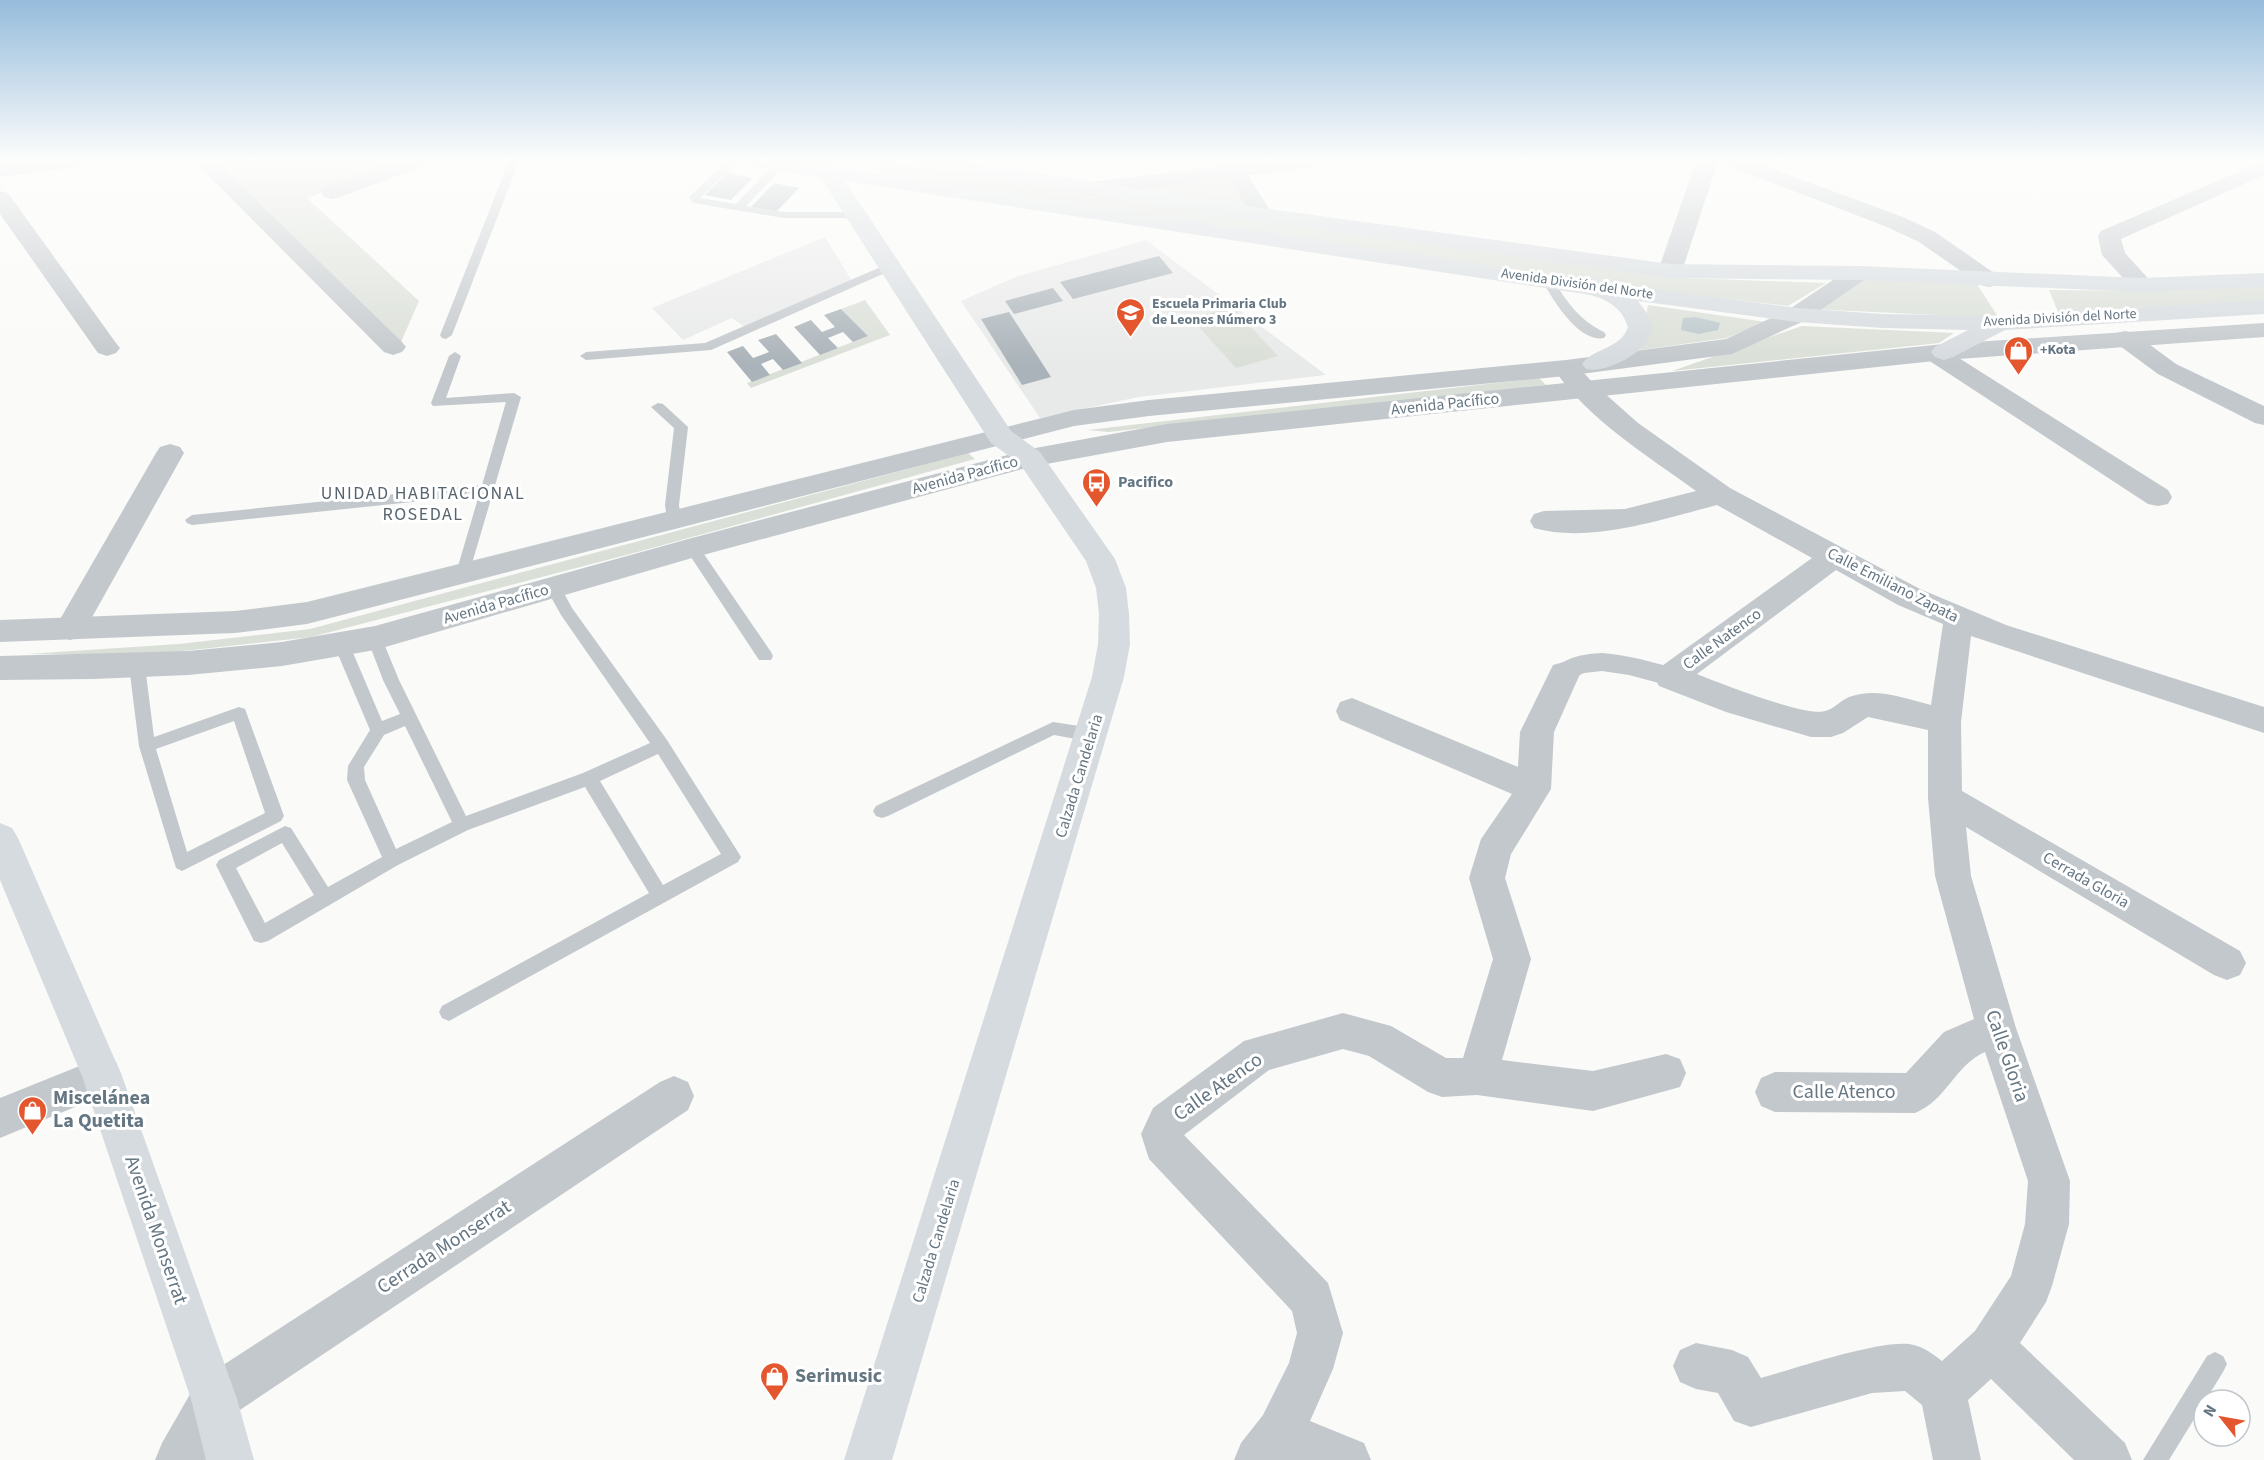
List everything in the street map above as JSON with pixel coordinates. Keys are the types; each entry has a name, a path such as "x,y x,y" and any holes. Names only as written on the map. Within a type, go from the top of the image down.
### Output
{"main road":[{"name":"Calzada Candelaria","path":"865,229 1016,447 1100,559 1111,588 1114,614 1114,644 1108,677 1092,735 868,1460"},
{"name":"Avenida División del Norte","path":"1218,229 1593,288 1797,315 1883,321 2001,323 2264,307"},
{"name":"Avenida División del Norte","path":"1365,229 1670,271 1859,273 2142,285 2264,280"},
{"path":"1939,352 2001,323 2006,307 2005,299 1989,280"},
{"path":"1582,374 1628,345 1638,334 1640,327 1634,311 1627,304 1606,291 1593,288"},
{"path":"2152,313 2264,328"},
{"name":"Avenida Monserrat","path":"0,838 102,1076 214,1399 230,1460"}],"street":[{"path":"22,229 107,348"},
{"path":"273,229 393,348"},
{"path":"1670,271 1684,229"},
{"path":"1910,229 1954,254 1989,280"},
{"path":"2124,229 2109,236 2114,255 2142,285"},
{"name":"Avenida Pacífico","path":"0,632 235,622 307,614 674,519 1016,447 1167,433 1582,374 1732,346 1797,315 1836,286 1859,273"},
{"name":"Avenida División del Norte","path":"1939,352 2092,343 2125,338 2264,328"},
{"path":"2125,338 2167,369 2264,417"},
{"path":"1939,352 2158,497"},
{"name":"Avenida Pacífico","path":"1582,374 1708,378 1939,352"},
{"name":"Calle Emiliano Zapata","path":"1582,374 1629,429 1720,495 1909,597 1959,620 1995,633 2264,720"},
{"name":"Avenida Pacífico","path":"0,668 137,666 220,661 342,645 375,638 692,548 1016,447"},
{"path":"70,629 170,453"},
{"path":"1544,521 1625,519 1720,495"},
{"name":"Calle Natenco","path":"1564,674 1575,665 1600,661 1670,677 1835,556"},
{"name":"Calle Gloria","path":"1943,1392 1991,1347 2030,1286 2046,1224 2049,1181 1996,1028 1953,876 1945,798 1945,722 1952,656 1959,620"},
{"path":"1477,1076 1512,959 1487,878 1494,850 1534,789 1537,732 1564,674"},
{"path":"1670,677 1737,703 1811,724 1831,724 1858,707 1868,704 1945,722"},
{"path":"1352,711 1534,789"},
{"name":"Cerrada Gloria","path":"1945,798 2228,963"},
{"name":"Calle Atenco","path":"1775,1092 1915,1093 1958,1045 1996,1028"},
{"name":"Calle Atenco","path":"1347,1460 1269,1446 1310,1369 1320,1333 1312,1299 1164,1144 1162,1134 1168,1122 1258,1054 1342,1031 1377,1039 1442,1078 1477,1076 1593,1091 1666,1073"},
{"path":"0,1118 102,1076"},
{"name":"Cerrada Monserrat","path":"214,1399 675,1096"},
{"path":"1991,1347 2108,1460"},
{"path":"1696,1366 1731,1373 1751,1404 1872,1370 1912,1367 1943,1392 1958,1460"},
{"path":"179,1460 214,1399"}],"lane":[{"path":"446,335 487,229"},
{"path":"586,356 707,347 890,267"},
{"path":"1548,281 1567,311 1582,327 1600,335"},
{"path":"454,356 438,403 514,397 463,573"},
{"path":"658,407 681,427 672,505 674,519"},
{"path":"192,520 487,489"},
{"path":"692,548 765,656"},
{"path":"449,1012 732,857 661,745 566,611 554,588"},
{"path":"375,638 391,680 462,825"},
{"path":"342,645 378,730"},
{"path":"137,666 147,746 182,863 275,816 239,713 147,746"},
{"path":"392,860 356,780 356,766 378,730 410,717"},
{"path":"882,811 1053,728 1092,735"},
{"path":"326,900 285,833 225,865 261,935 326,900 392,860 462,825 589,778 661,745"},
{"path":"589,778 660,896"},
{"path":"2155,1460 2215,1364"}],"shaded area":[{"path":"284,229 341,229 419,301 401,342"},
{"path":"1241,229 1347,229 1682,278 1826,283 1788,306 1626,287"},
{"path":"825,237 852,281 746,328 732,318 683,340 652,308"},
{"name":"Escuela Primaria Club de Leones Número 3","path":"1146,240 1326,375 1139,397 1040,418 961,301 1018,276"},
{"path":"1863,275 1974,280 1999,318 1811,309"},
{"path":"2264,284 2264,301 2058,312 2049,290 2149,291"},
{"path":"865,300 890,335 751,388 747,383 868,336 841,309"},
{"path":"1648,305 1766,322 1726,338 1640,350"},
{"path":"1232,307 1278,356 1236,368 1191,318"},
{"path":"1695,317 1720,323 1718,330 1699,334 1681,330 1683,318"},
{"path":"1802,326 1954,333 1939,343 1672,371"},
{"path":"1539,378 1546,385 1108,432 1088,430"},
{"path":"968,453 975,459 634,553 311,637 147,655 27,654 179,644 310,629"}],"building":[{"path":"1159,256 1173,273 1073,299 1060,282"},
{"path":"1053,288 1063,301 1014,314 1005,301"},
{"path":"841,309 868,336 853,342 843,332 828,338 838,348 820,355 794,327 811,320 822,332 835,327 824,315"},
{"path":"1009,312 1051,377 1022,385 981,319"},
{"path":"776,334 802,363 783,370 773,359 761,364 770,375 752,382 727,352 743,346 753,358 769,352 758,340"}],"place":[{"name":"Escuela Primaria Club de Leones Número 3","path":"1131,338"},
{"name":"+Kota","path":"2019,376"},
{"name":"Pacifico","path":"1097,508"},
{"name":"Miscelánea La Quetita","path":"32,1136"},
{"name":"Serimusic","path":"774,1402"}],"district":[{"name":"UNIDAD HABITACIONAL ROSEDAL","path":"423,503"}]}
